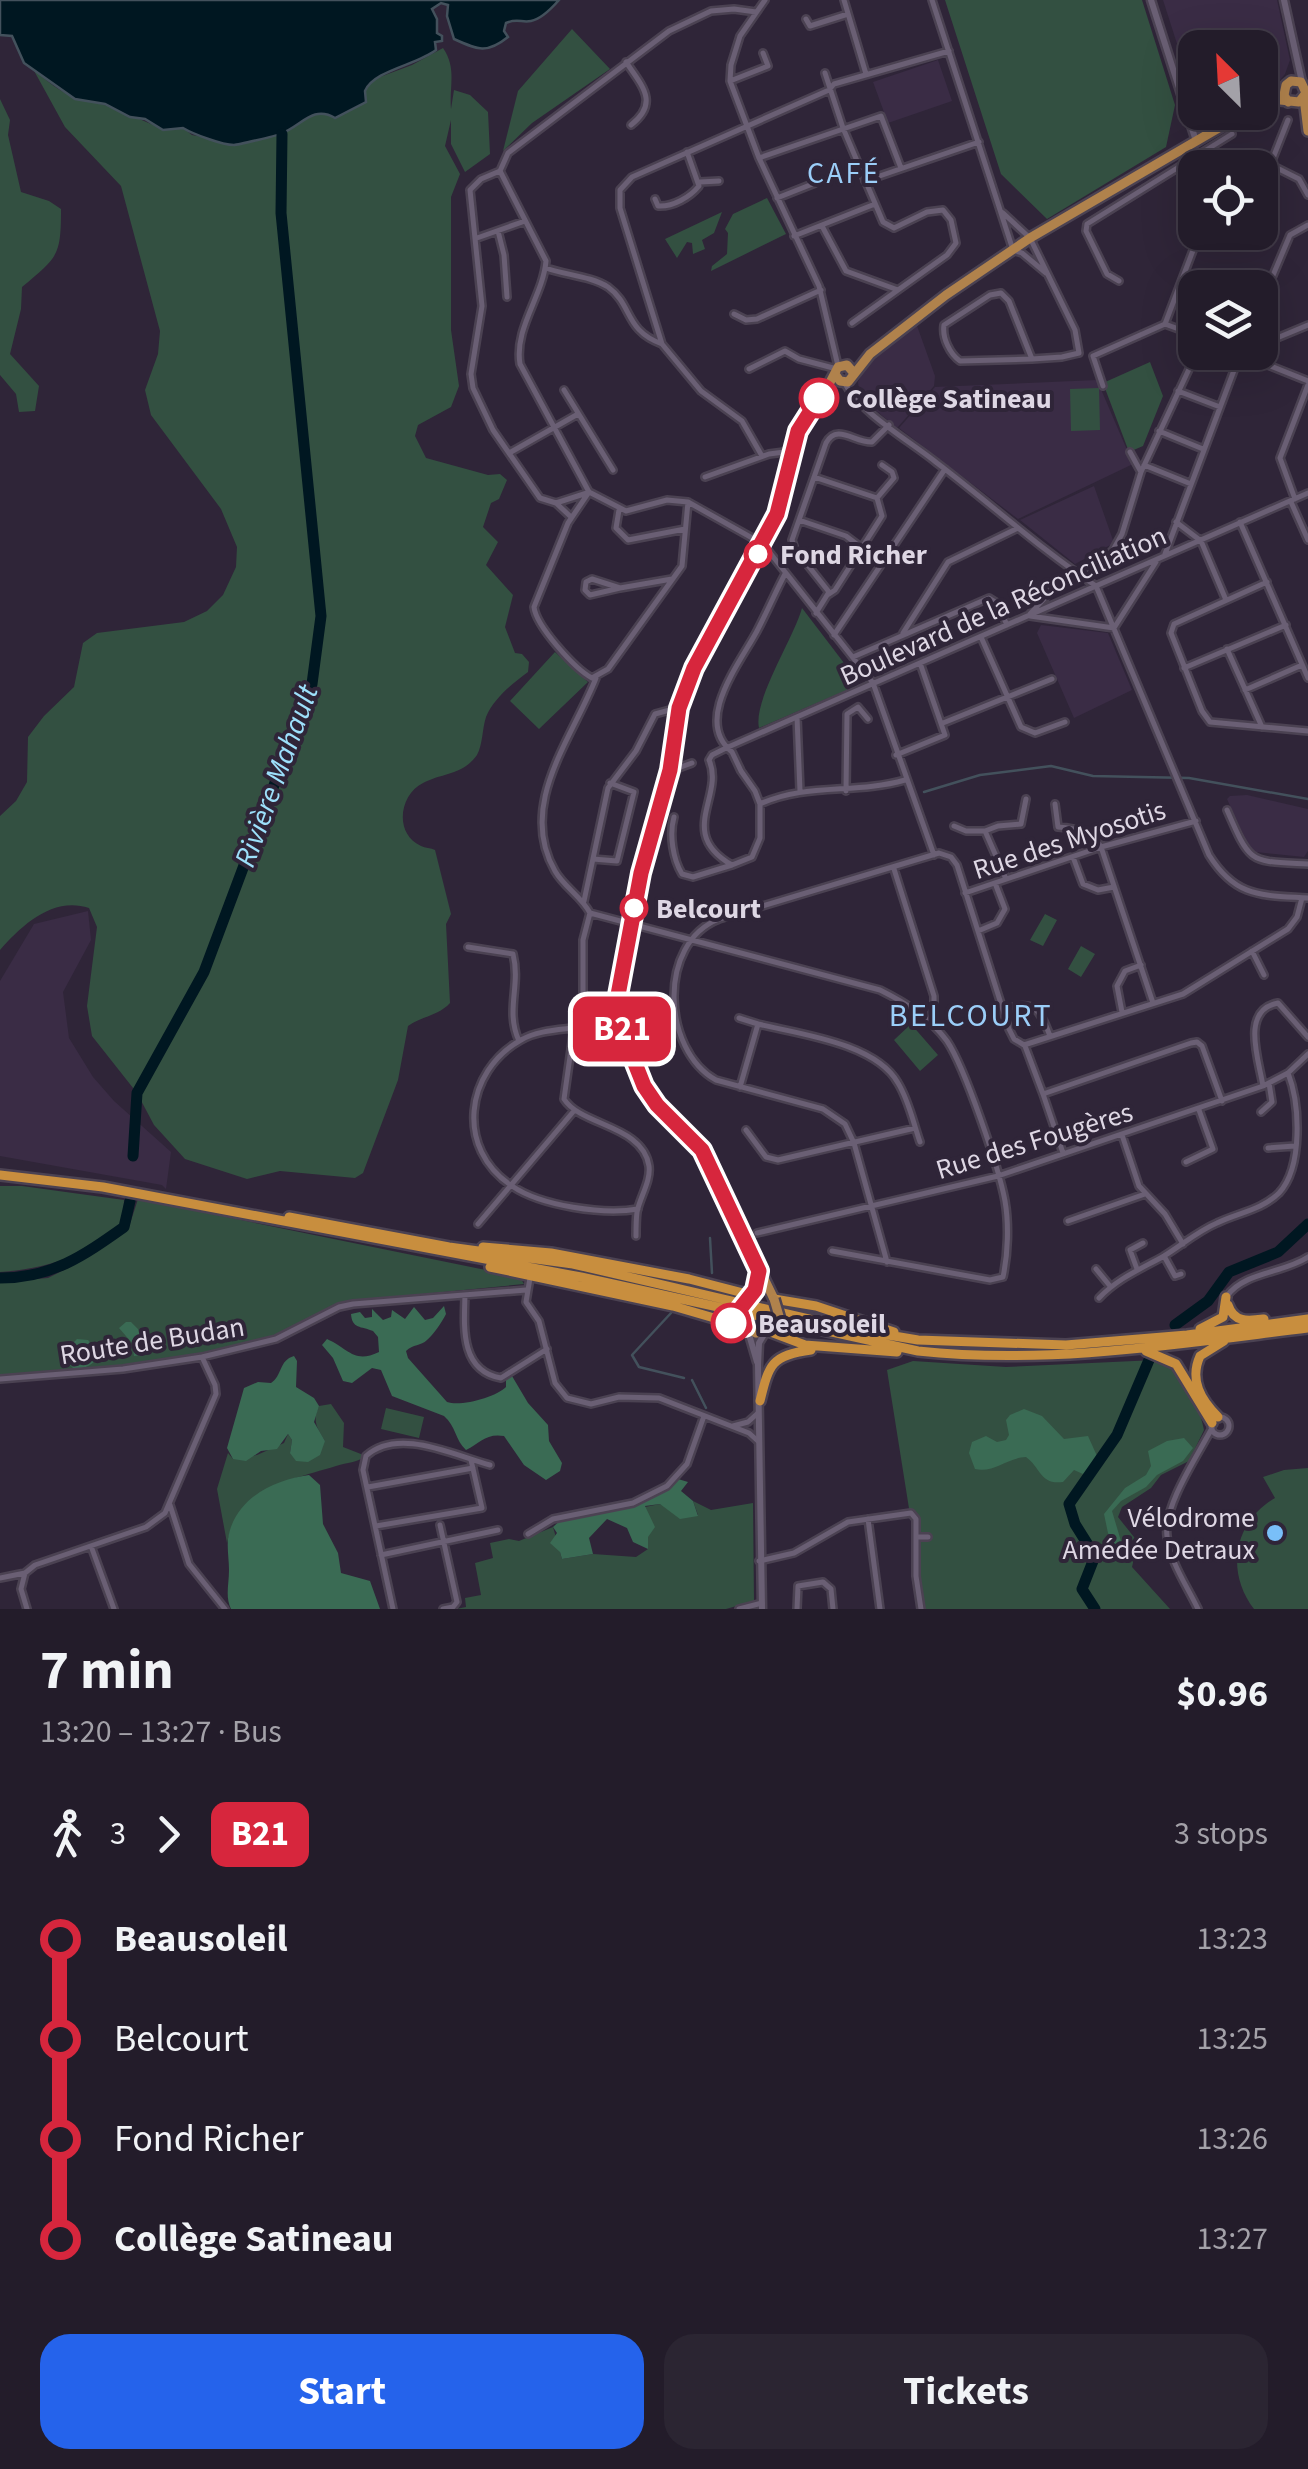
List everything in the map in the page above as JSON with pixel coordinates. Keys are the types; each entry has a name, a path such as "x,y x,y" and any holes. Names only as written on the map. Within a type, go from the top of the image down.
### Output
{"highway":[{"path":"0,1173 103,1186 449,1250 918,1351"},
{"path":"449,1250 531,1277 673,1306 746,1328"},
{"path":"449,1250 551,1252 752,1294"},
{"path":"449,1250 572,1264 890,1336 1017,1345 1121,1342 1308,1317"},
{"path":"1149,1339 1204,1329 1216,1323 1224,1314 1226,1297"},
{"path":"1226,1297 1230,1312 1238,1319 1308,1317"},
{"path":"773,1298 914,1334 986,1342 1121,1342"},
{"path":"767,1331 805,1345 1020,1356 1139,1350 1308,1328"},
{"path":"1214,1423 1197,1386 1196,1365 1206,1351 1232,1337"},
{"path":"760,1406 769,1370 779,1358 833,1347"},
{"path":"1139,1350 1176,1364 1214,1423"}],"main road":[{"path":"1278,92 1294,80 1303,84 1308,131"},
{"path":"1286,85 1284,95 1305,118"},
{"path":"1278,100 1304,98"},
{"path":"759,1271 752,1294 740,1309 746,1328 767,1331 779,1316 773,1298 702,1150 657,1105 644,1086 623,1033 618,995 644,858 670,770 679,708 694,668 763,544 777,514 805,416 825,392 919,314 1030,238 1215,130"},
{"path":"752,1294 765,1293 773,1298"}],"street":[{"path":"765,0 734,52 730,80 759,158 820,290 832,347 857,400 1096,586 1209,855 1228,880 1250,892 1305,898 1292,925 1183,994 1024,1045"},
{"path":"844,0 866,74"},
{"path":"932,0 1013,250 1027,256 1046,273"},
{"path":"1151,0 1196,141"},
{"path":"1284,0 1303,84"},
{"path":"571,517 556,504 540,498 493,430 472,384 482,306 470,190 481,179 500,171 514,147 626,62 695,17 728,8 756,12"},
{"path":"741,11 749,21"},
{"path":"806,19 810,26 848,14"},
{"path":"762,456 742,421 700,392 662,344 620,208 620,190 632,177 829,90 834,84 949,52"},
{"path":"730,80 768,66 763,53"},
{"path":"626,62 643,89 648,106 631,124"},
{"path":"1286,85 1296,62"},
{"path":"826,74 829,90 884,222 892,228 927,212 943,210 952,220 956,236 951,252 852,323"},
{"path":"759,158 882,116 901,168"},
{"path":"1276,150 1288,120"},
{"path":"1207,150 1232,134"},
{"path":"865,181 979,142"},
{"path":"688,152 700,182"},
{"path":"1160,162 1167,174"},
{"path":"1119,281 1108,274 1100,261 1086,224 1178,168"},
{"path":"1278,168 1299,179 1308,195"},
{"path":"500,171 546,261 520,343 523,372 590,492 619,510 638,510 671,500 688,502 763,544 873,683 934,855"},
{"path":"700,182 719,181"},
{"path":"655,200 658,206 665,206 692,193 700,182"},
{"path":"777,198 815,183"},
{"path":"794,237 875,204"},
{"path":"1002,212 1030,238 1074,330 1079,352"},
{"path":"477,238 524,221"},
{"path":"822,226 846,271 898,290"},
{"path":"1275,270 1290,235 1308,226"},
{"path":"498,231 507,297"},
{"path":"1032,359 1009,301 1001,294 990,295 944,325 950,352 960,361 1032,359 1062,358 1079,352 1093,356 1165,324 1193,250"},
{"path":"545,268 604,284 613,291 642,335 662,344"},
{"path":"734,314 751,321 820,290"},
{"path":"1165,324 1178,329"},
{"path":"1278,337 1308,324"},
{"path":"750,369 785,351 844,373"},
{"path":"1093,356 1102,386"},
{"path":"1278,368 1308,383 1280,458 1308,540"},
{"path":"1085,579 1117,544 1142,469 1188,370"},
{"path":"1164,557 1234,370"},
{"path":"564,390 613,470"},
{"path":"1178,391 1220,407"},
{"path":"511,452 578,414"},
{"path":"829,594 793,545 814,477 832,434 869,442 879,438 889,426"},
{"path":"1160,431 1204,449"},
{"path":"706,478 762,456 792,451"},
{"path":"1130,452 1142,469 1191,484"},
{"path":"814,477 878,498 894,478 882,465"},
{"path":"834,635 945,469"},
{"path":"556,504 590,492"},
{"path":"590,492 571,517 537,594 534,611 537,620 576,666 588,677 596,678"},
{"name":"Boulevard de la Réconciliation","path":"736,864 713,849 704,826 714,777 709,758 714,754 1308,493"},
{"path":"816,613 882,516 878,498"},
{"path":"636,1236 638,1209 649,1170 646,1158 606,1123 574,1112 564,1099 574,1028 583,998 583,940 590,913 584,901 555,872 545,850 540,816 547,786 596,678 627,646 684,562 688,502"},
{"path":"619,510 616,528 628,540 685,529"},
{"path":"799,520 846,536 862,548"},
{"path":"1176,522 1201,541 1226,600"},
{"path":"1240,522 1308,678"},
{"path":"903,634 948,562 1018,528"},
{"path":"1114,628 1156,560"},
{"path":"1028,616 1064,577 1074,572"},
{"path":"674,817 676,860 682,874 694,876 736,864 752,856 758,845 760,804 756,791 717,730 724,688 785,574"},
{"path":"620,588 592,579 586,582 586,593 590,596 675,579"},
{"path":"1267,582 1172,626 1184,668 1208,721 1308,732"},
{"path":"852,657 989,598 997,603 1007,625"},
{"path":"1028,616 1114,628"},
{"path":"1184,668 1286,625"},
{"path":"981,637 1021,727 1028,732 1042,731 1065,722"},
{"path":"1227,650 1262,727"},
{"path":"896,755 945,734 920,663"},
{"path":"1246,690 1303,665"},
{"path":"944,724 1052,679"},
{"path":"846,791 848,714 858,707 868,719"},
{"path":"584,901 610,783 636,750 655,714 679,708"},
{"path":"797,717 800,791"},
{"path":"670,770 692,762"},
{"path":"760,804 800,791 846,791 905,780"},
{"path":"593,858 617,861 634,792 610,783"},
{"path":"954,826 966,831 986,831 1021,824 1026,800"},
{"path":"1055,804 1058,827 1086,833 1102,847 1153,1003"},
{"path":"1228,810 1250,857 1261,862 1308,864"},
{"name":"Rue des Myosotis","path":"1063,1154 1024,1045 1014,1039 1003,1010 965,894 1102,847 1196,821"},
{"path":"986,831 1006,879"},
{"path":"886,1262 854,1142 845,1124 823,1109 716,1080 695,1064 674,1010 674,984 690,938 700,928 718,920 934,855 946,854 954,860 965,894"},
{"path":"1073,857 1084,884 1098,890 1115,887"},
{"path":"894,869 934,996 929,1021"},
{"path":"978,930 998,923 1005,909 995,883"},
{"path":"590,913 880,990 929,1021 948,1042 1006,1206 1003,1278 990,1280 832,1251"},
{"path":"468,947 513,954 517,970 511,1020 519,1040"},
{"path":"1252,950 1264,975"},
{"path":"1123,1013 1117,986 1125,971 1141,964"},
{"path":"1261,1112 1272,1102 1254,1028 1258,1016 1270,1004 1278,1003 1308,1037"},
{"path":"1003,1010 1021,1004 1035,1009 1042,1014 1050,1036"},
{"path":"738,1018 836,1043 880,1062 897,1080 920,1142"},
{"path":"740,1087 758,1024"},
{"path":"574,1028 519,1040 480,1079 474,1120 481,1147 492,1166 512,1186 540,1198 608,1213 638,1209"},
{"path":"1043,1094 1197,1042 1222,1101"},
{"name":"Rue des Fougères","path":"757,1233 998,1176 1266,1085 1288,1073 1308,1054"},
{"path":"1099,1298 1110,1286 1212,1225 1272,1198 1285,1184 1295,1146 1296,1099 1288,1073"},
{"path":"1186,1162 1213,1149 1199,1110"},
{"path":"478,1224 574,1112"},
{"path":"746,1130 766,1157 778,1160 915,1128"},
{"path":"1122,1135 1144,1194 1165,1214 1183,1244"},
{"path":"1268,1148 1295,1146"},
{"path":"1068,1221 1144,1194"},
{"path":"1137,1270 1130,1250 1142,1243"},
{"path":"1164,1256 1175,1276 1181,1274"},
{"path":"1226,1297 1244,1282 1308,1257"},
{"path":"1096,1269 1110,1286"},
{"path":"531,1277 526,1302 539,1321 558,1389 567,1398 591,1404 619,1397 659,1398 752,1434 759,1442"},
{"name":"Route de Budan","path":"0,1379 123,1369 202,1357 276,1339 339,1307 353,1304 526,1290"},
{"path":"465,1295 464,1343 473,1360 491,1376 501,1378 547,1349"},
{"path":"746,1328 758,1365"},
{"path":"739,1609 762,1606 758,1365 759,1343 767,1331"},
{"path":"0,1578 24,1573 35,1565 146,1527 170,1505 216,1394 202,1357"},
{"path":"730,1426 748,1422 760,1406"},
{"path":"528,1534 553,1519 632,1503 667,1486 687,1464 704,1416"},
{"path":"1200,1452 1229,1427 1227,1420 1214,1423"},
{"path":"1214,1423 1218,1434"},
{"path":"1198,1609 1169,1548 1166,1526 1214,1423"},
{"path":"393,1609 364,1470 366,1456 392,1442 472,1464 490,1465"},
{"path":"368,1487 472,1464"},
{"path":"375,1526 482,1508 472,1464"},
{"path":"170,1505 189,1564 224,1609"},
{"path":"759,1561 794,1553 844,1524 911,1513 916,1519 920,1609"},
{"path":"868,1519 880,1609"},
{"path":"440,1525 457,1602 443,1609"},
{"path":"381,1555 498,1530"},
{"path":"916,1537 928,1537"},
{"path":"91,1546 114,1609"},
{"path":"24,1573 21,1590 27,1609"},
{"path":"797,1609 798,1586 823,1582 831,1590 834,1609"}],"shaded area":[{"path":"1163,0 1277,0 1290,60 1278,83 1278,30 1178,30 1178,47"},
{"path":"938,60 952,101 888,123 873,82"},
{"path":"916,323 935,376 934,386 897,428 860,397 858,382 865,367"},
{"path":"1097,380 1133,464 1018,519 899,428 935,387"},
{"path":"1094,486 1114,543 1075,564 1020,520"},
{"path":"1041,625 1108,633 1132,690 1074,718 1037,633"},
{"path":"1247,795 1308,809 1308,851 1304,857 1256,852 1248,845 1227,799"},
{"path":"88,911 91,940 63,992 69,1038 93,1077 114,1101 171,1152 166,1189 162,1185 0,1156 0,981 34,924"}],"green space":[{"path":"945,0 1142,0 1175,105 1166,147 1047,219 1001,174"},
{"path":"572,29 610,69 532,123 503,151 518,91"},
{"path":"443,48 451,70 451,109 454,90 470,95 488,112 490,154 465,172 451,144 451,120 445,146 460,174 451,197 451,330 459,386 451,407 418,425 415,436 426,458 488,475 500,474 507,480 499,499 491,503 483,527 498,542 486,565 513,595 505,627 515,653 529,662 528,672 489,710 479,751 471,762 423,783 405,805 403,824 407,833 421,846 435,850 451,914 446,924 450,1003 408,1026 398,1080 363,1173 355,1178 280,1171 247,1179 185,1159 154,1125 137,1093 92,1036 87,1006 97,927 89,908 76,905 51,909 18,931 0,950 0,816 16,801 27,782 28,737 74,687 83,643 97,633 184,622 207,611 223,595 236,567 237,547 221,509 151,415 145,390 158,354 160,331 121,186 65,127 32,67 54,86 78,99 118,109 154,125 183,128 192,135 240,144 282,134 316,113 336,117 366,102 365,91 372,80"},
{"path":"0,99 10,120 8,135 21,192 61,209 55,254 22,287 10,354 39,386 35,411 19,412 16,394 0,375"},
{"path":"767,198 786,234 711,271 727,254 725,229 733,214"},
{"path":"722,212 714,233 702,240 705,249 693,254 692,243 687,242 677,258 665,239"},
{"path":"1150,362 1163,396 1143,446 1129,452 1103,383"},
{"path":"1099,388 1100,430 1071,431 1070,389"},
{"path":"802,608 857,680 854,687 759,728 762,702"},
{"path":"555,652 588,682 539,729 510,701"},
{"path":"1045,914 1057,920 1043,946 1030,940"},
{"path":"1081,946 1095,954 1081,977 1068,969"},
{"path":"911,1024 938,1055 920,1071 894,1040"},
{"path":"0,1186 124,1200 123,1221 83,1252 33,1268 0,1272"},
{"path":"138,1199 520,1277 524,1284 351,1301 277,1334 168,1361 0,1377 0,1282 48,1278 72,1266 129,1227"},
{"path":"444,1306 446,1314 440,1324 425,1342 406,1351 408,1358 447,1402 469,1402 495,1394 506,1387 506,1379 512,1376 528,1403 548,1425 549,1441 562,1463 560,1471 546,1480 524,1465 504,1436 488,1437 466,1450 444,1416 392,1396 381,1370 372,1368 352,1383 343,1381 322,1345 327,1339 352,1354 370,1355 379,1352 378,1337 373,1331 355,1325 351,1314 360,1312 365,1318 372,1317 372,1309 383,1320 391,1317 392,1310 405,1319 414,1307 425,1320 433,1318"},
{"path":"126,1322 138,1329 145,1355 134,1356 132,1343 119,1328"},
{"path":"77,1339 88,1340 99,1353 89,1366 74,1369 63,1353"},
{"path":"294,1356 296,1387 319,1406 314,1422 325,1441 320,1455 308,1462 296,1461 290,1453 292,1440 288,1434 277,1449 261,1451 246,1461 233,1459 227,1448 244,1388 258,1382 271,1383"},
{"path":"1156,1360 1171,1365 1181,1376 1204,1430 1189,1461 1161,1475 1151,1488 1122,1507 1118,1517 1138,1542 1132,1567 1170,1609 925,1609 887,1370 913,1361 1006,1367"},
{"path":"331,1404 344,1423 343,1447 366,1456 269,1489 243,1510 227,1543 217,1489 228,1453 233,1459 257,1455 284,1443 288,1434 292,1440 290,1453 325,1441 316,1416 319,1406"},
{"path":"386,1408 424,1417 419,1438 381,1429"},
{"path":"1024,1409 1042,1416 1064,1439 1088,1436 1097,1456 1094,1466 1083,1474 1074,1470 1063,1482 1045,1478 1026,1457 989,1469 975,1469 969,1453 972,1442 986,1436 997,1442 1006,1440 1006,1420"},
{"path":"1184,1438 1193,1448 1183,1461 1157,1475 1112,1511 1126,1558 1123,1562 1108,1533 1104,1514 1125,1488 1146,1475 1151,1466 1148,1451"},
{"name":"Vélodrome Amédée Detraux","path":"1308,1468 1308,1609 1254,1609 1239,1579 1238,1548 1250,1520 1275,1498 1263,1477"},
{"path":"309,1475 320,1485 323,1524 338,1553 341,1573 370,1581 380,1609 231,1609 228,1539 238,1513 269,1487"},
{"path":"678,1479 688,1482 681,1491 693,1501 698,1516 680,1519 660,1504 645,1506 655,1527 648,1537 648,1549 633,1542 627,1528 607,1519 589,1538 593,1554 562,1559 550,1543 557,1533 553,1527 564,1517 640,1504"},
{"path":"693,1501 711,1510 753,1503 754,1601 726,1609 456,1609 466,1607 465,1598 481,1595 475,1563 493,1558 490,1543 519,1541 553,1527 562,1559 593,1554 636,1557 648,1549 645,1507 660,1504 698,1515"}],"water":[{"path":"0,0 559,0 535,20 506,23 504,31 508,37 482,49 454,39 448,5 441,3 432,9 437,33 442,36 442,41 435,42 436,50 377,78 365,91 366,102 335,118 313,115 280,134 234,145 183,128 163,130 105,104 75,99 24,63 12,36 0,35"}],"waterway":[{"name":"Rivière Mahault","path":"133,1156 137,1093 204,972 312,684 321,616 281,213 282,134"},
{"path":"924,792 980,775 1051,766 1093,776 1189,778 1308,799"},
{"name":"Rivière Mahault","path":"0,1278 51,1270 80,1256 124,1227 130,1201"},
{"path":"1175,1325 1208,1301 1229,1272 1278,1252 1308,1224"},
{"path":"710,1238 712,1273"},
{"path":"671,1313 632,1355 639,1367 684,1378"},
{"path":"1095,1609 1082,1589 1095,1556 1075,1524 1069,1504 1117,1435 1149,1360"},
{"path":"692,1380 706,1408"}],"bus line":[{"name":"B21","path":"731,1323 745,1327 740,1306 753,1294 759,1271 702,1150 657,1105 644,1086 623,1033 618,995 641,873 670,770 679,708 694,668 777,514 798,431 819,398"}],"place":[{"name":"Collège Satineau","path":"819,398"},
{"name":"Fond Richer","path":"758,554"},
{"name":"Belcourt","path":"634,908"},
{"name":"Beausoleil","path":"731,1323"},
{"name":"Vélodrome Amédée Detraux","path":"1275,1533"}],"district":[{"name":"CAFÉ","path":"844,173"},
{"name":"BELCOURT","path":"971,1015"}]}
